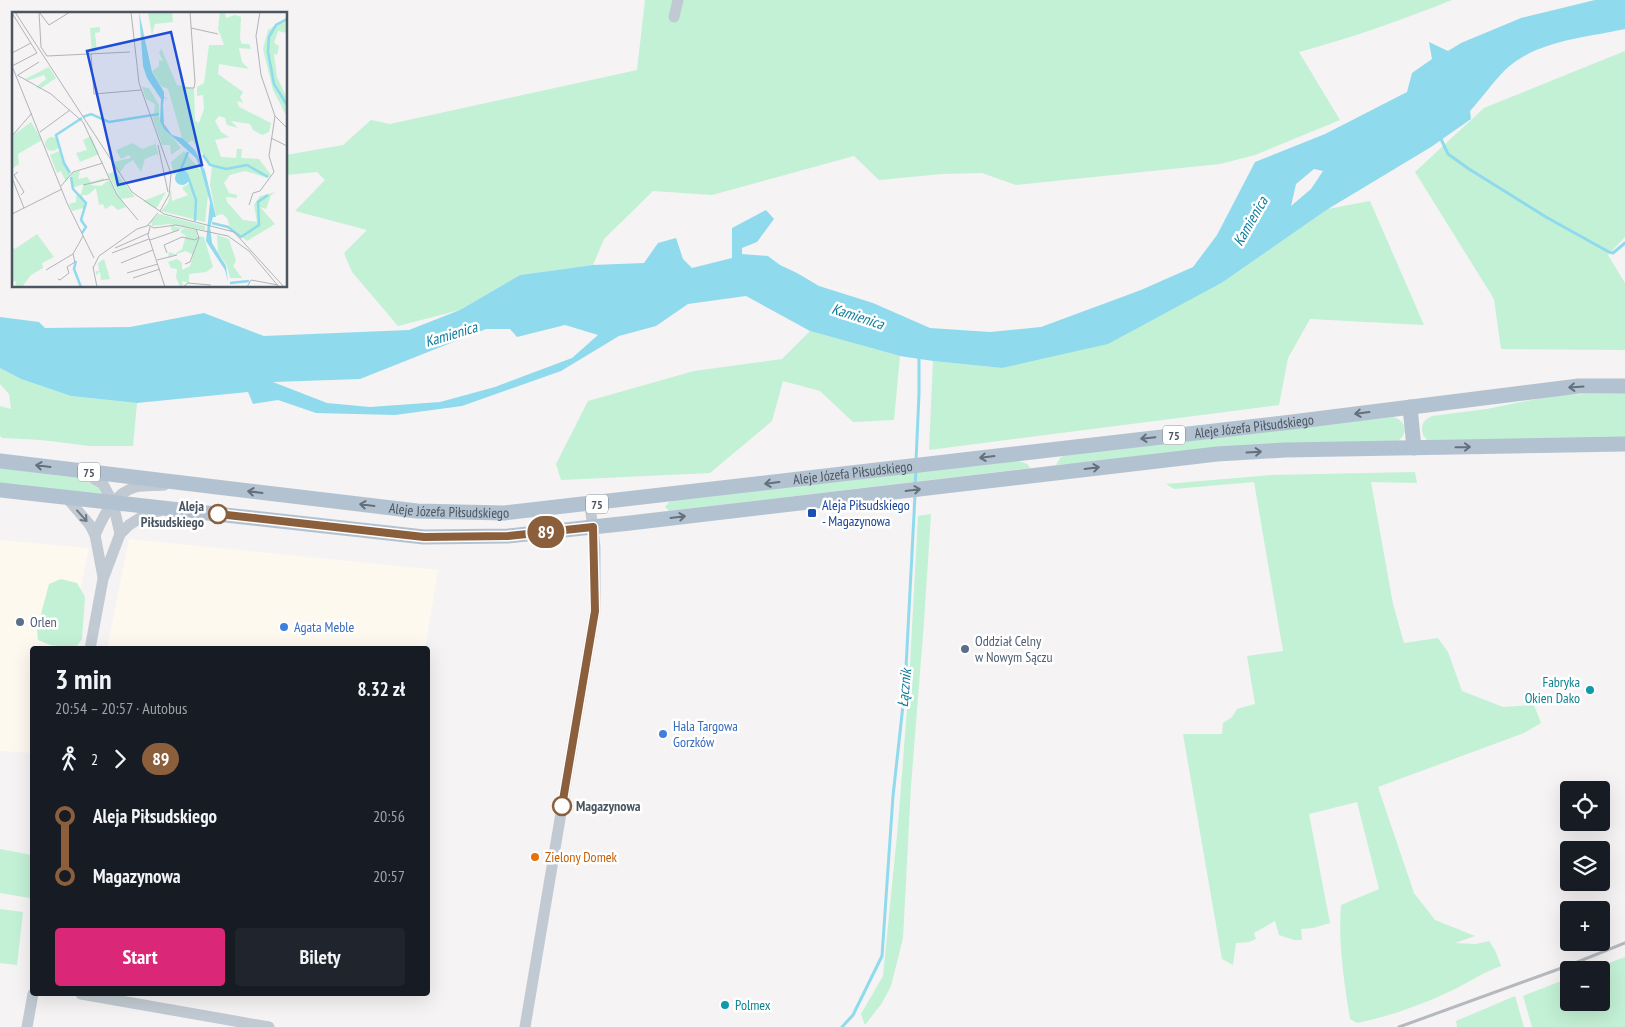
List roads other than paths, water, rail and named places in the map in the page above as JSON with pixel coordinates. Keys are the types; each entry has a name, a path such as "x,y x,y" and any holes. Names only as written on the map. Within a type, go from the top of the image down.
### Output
{"main road":[{"name":"Aleje Józefa Piłsudskiego","path":"0,461 417,511 504,513 590,505 1578,386 1625,386"},
{"path":"1410,407 1414,448"},
{"name":"Aleje Józefa Piłsudskiego","path":"0,490 424,537 508,536 1217,454 1285,450 1625,444"},
{"path":"654,497 656,520"},
{"path":"300,523 304,498"}],"street":[{"path":"674,17 678,0"},
{"name":"Aleje Józefa Piłsudskiego","path":"80,471 103,484 113,503 120,534"},
{"path":"95,535 102,520 120,495 135,487 178,483"},
{"path":"67,498 90,525 95,535 103,579"},
{"path":"525,1027 595,611 593,527 590,505"},
{"name":"Aleje Józefa Piłsudskiego","path":"120,534 129,525 148,513 175,510"},
{"path":"91,646 103,579 120,534"},
{"path":"27,1027 33,996"},
{"path":"93,996 269,1027"}],"water":[{"name":"Kamienica","path":"1595,0 1625,0 1625,29 1546,46 1518,60 1505,70 1470,111 1471,119 1431,147 1328,209 1223,282 1108,344 1002,368 933,361 900,356 810,331 746,296 688,304 656,326 619,336 561,371 462,406 395,415 316,413 278,400 253,404 248,392 137,403 71,396 21,379 0,368 0,317 39,322 45,328 130,327 204,313 264,336 409,330 460,310 520,275 593,265 644,263 658,243 676,238 683,259 692,268 732,258 732,228 766,210 774,219 757,242 742,248 742,254 768,256 780,265 819,286 873,303 930,328 990,332 1041,327 1141,290 1193,267 1217,235 1255,162 1325,134 1407,92 1412,73 1432,59 1429,42 1448,51 1461,43 1521,18","holes":["1314,169 1323,171 1311,189 1291,206 1296,184","565,325 598,335 572,358 495,387 440,402 370,407 327,403 273,382 360,379 486,329 510,329 517,337"]}],"waterway":[{"path":"1440,137 1448,154 1546,217 1609,252 1613,253 1625,243"},
{"name":"Łącznik","path":"916,461 919,355"},
{"name":"Łącznik","path":"915,486 916,470"},
{"name":"Łącznik","path":"842,1027 853,1015 882,956 893,796 905,687 915,495"}],"railway":[{"path":"1399,1027 1625,943"}],"place":[{"name":"Aleja Piłsudskiego - Magazynowa","path":"812,513"},
{"name":"Aleja Piłsudskiego","path":"218,514"},
{"name":"Orlen","path":"20,622"},
{"name":"Agata Meble","path":"284,627"},
{"name":"Oddział Celny w Nowym Sączu","path":"965,649"},
{"name":"Fabryka Okien Dako","path":"1590,690"},
{"name":"Hala Targowa Gorzków","path":"663,734"},
{"name":"Magazynowa","path":"562,806"},
{"name":"Zielony Domek","path":"535,857"},
{"name":"Polmex","path":"725,1005"}]}
